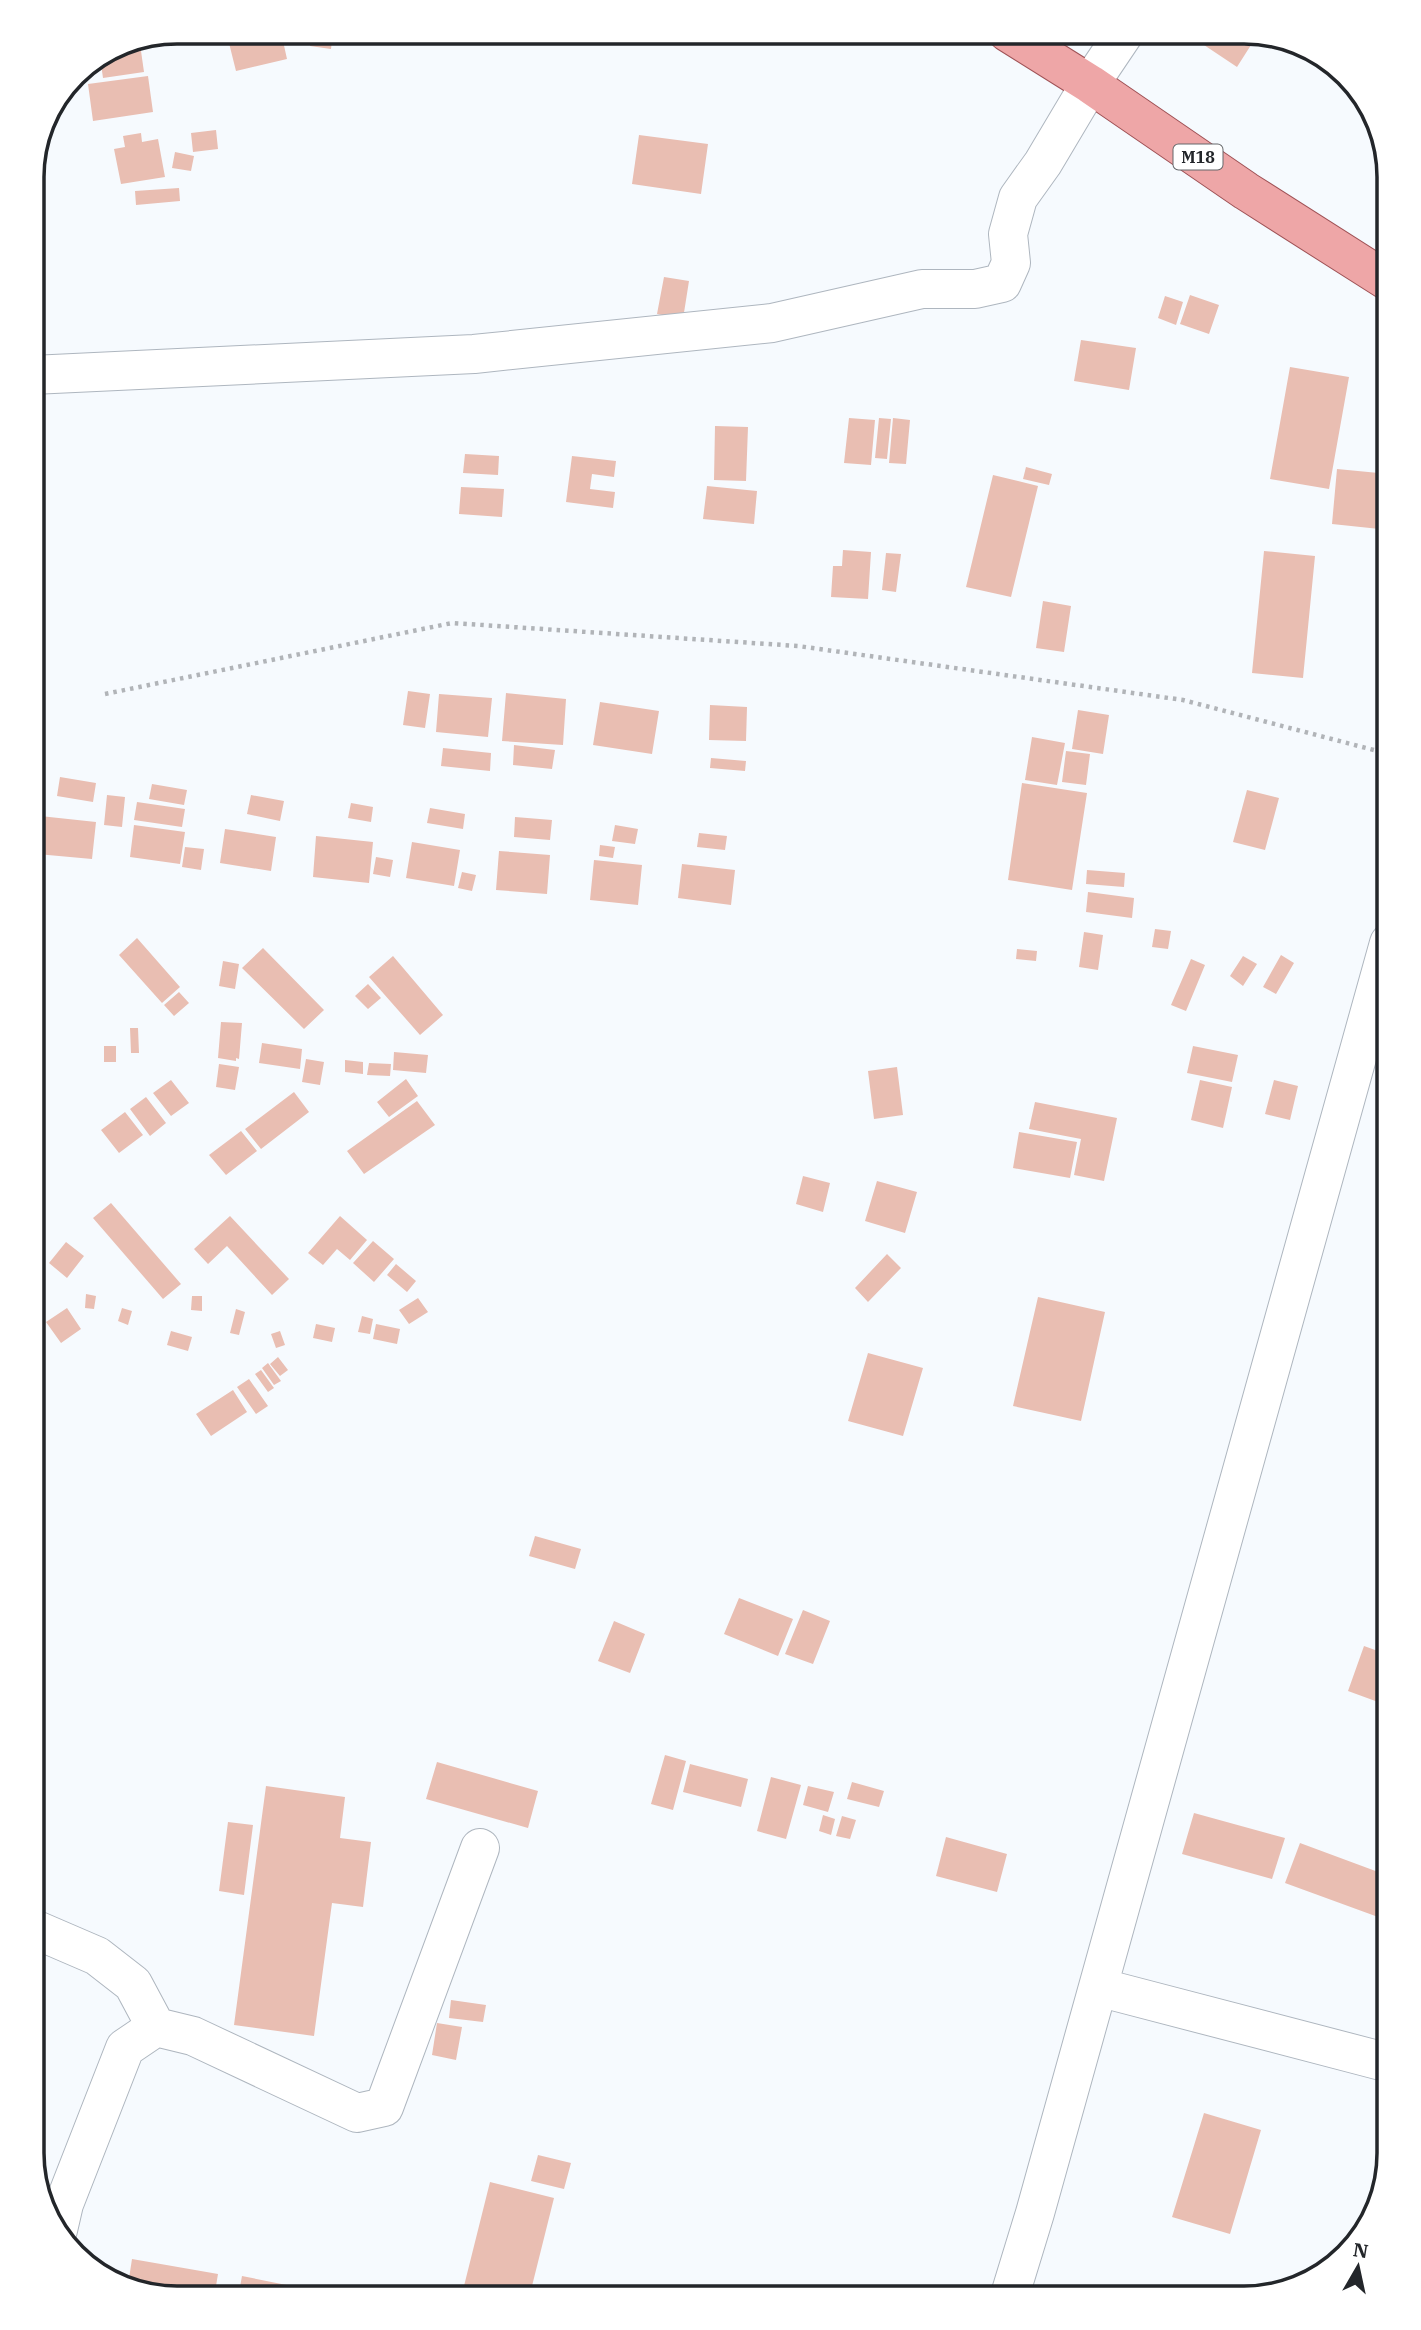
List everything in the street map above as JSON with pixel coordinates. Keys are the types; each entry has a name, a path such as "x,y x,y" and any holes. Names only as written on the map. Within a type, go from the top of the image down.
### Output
{"main road":[{"name":"M18","path":"1025,44 1090,84 1246,191 1377,274"}],"street":[{"path":"44,374 474,354 772,323 922,289 975,289 1002,284 1011,263 1008,234 1018,198 1043,163 1117,44"},
{"path":"1012,2286 1377,989"},
{"path":"44,1933 97,1956 133,1984 156,2027 192,2036 357,2113 384,2107 480,1848"},
{"path":"1098,1987 1377,2060"},
{"path":"61,2217 125,2048 156,2027"}],"path":[{"path":"105,694 452,623 798,646 1184,700 1377,751"}],"building":[{"path":"229,44 284,44 287,59 236,71"},
{"path":"310,44 332,44 331,49"},
{"path":"1202,44 1251,45 1237,67"},
{"path":"141,49 144,72 103,78 103,66"},
{"path":"148,76 153,112 93,121 88,84"},
{"path":"216,130 218,149 193,152 191,133"},
{"path":"141,133 142,142 158,139 165,177 121,184 114,149 125,147 123,136"},
{"path":"639,135 708,144 701,194 632,184"},
{"path":"175,152 194,156 191,171 172,168"},
{"path":"179,188 180,201 136,205 135,191"},
{"path":"664,277 689,281 683,319 657,314"},
{"path":"1190,295 1219,305 1209,334 1180,324"},
{"path":"1165,296 1183,302 1176,325 1158,318"},
{"path":"1081,340 1136,348 1129,390 1074,381"},
{"path":"1290,367 1349,377 1329,489 1270,479"},
{"path":"849,418 875,420 871,465 844,463"},
{"path":"879,418 891,419 887,459 875,458"},
{"path":"893,418 910,420 906,464 889,463"},
{"path":"715,426 748,427 746,481 714,480"},
{"path":"465,454 499,456 498,475 463,473"},
{"path":"572,456 616,461 614,477 592,474 590,489 615,492 613,508 566,502"},
{"path":"1026,467 1052,474 1049,485 1023,479"},
{"path":"1337,469 1377,473 1377,529 1332,524"},
{"path":"993,475 1038,486 1011,597 966,587"},
{"path":"707,486 757,491 754,524 703,519"},
{"path":"461,487 504,489 502,517 459,514"},
{"path":"843,550 871,552 868,599 831,597 833,566 842,566"},
{"path":"1264,551 1315,556 1303,678 1252,673"},
{"path":"886,553 901,554 896,592 882,590"},
{"path":"1043,601 1071,606 1064,652 1036,648"},
{"path":"408,691 430,694 425,728 403,725"},
{"path":"506,693 566,699 563,745 502,741"},
{"path":"439,694 492,698 488,737 436,732"},
{"path":"600,702 659,711 652,754 593,745"},
{"path":"710,705 747,707 746,741 709,740"},
{"path":"1078,710 1109,715 1103,754 1072,749"},
{"path":"1032,737 1065,743 1057,785 1025,780"},
{"path":"514,745 555,750 552,769 513,765"},
{"path":"443,748 491,753 490,771 441,766"},
{"path":"1066,751 1090,754 1086,785 1062,782"},
{"path":"711,758 746,761 745,771 710,768"},
{"path":"60,777 96,783 93,802 57,796"},
{"path":"1022,783 1087,793 1072,890 1008,880"},
{"path":"152,784 187,790 184,805 149,799"},
{"path":"1247,790 1279,798 1265,850 1233,842"},
{"path":"107,795 125,797 122,827 104,825"},
{"path":"251,795 284,801 280,821 247,814"},
{"path":"137,802 185,809 182,827 134,820"},
{"path":"351,803 373,807 371,822 348,818"},
{"path":"430,808 465,814 463,829 427,823"},
{"path":"44,816 96,822 92,859 44,855"},
{"path":"515,817 552,820 550,840 514,837"},
{"path":"134,825 185,832 180,864 130,857"},
{"path":"615,825 638,829 635,844 612,841"},
{"path":"225,829 276,837 271,871 220,863"},
{"path":"699,833 727,836 725,850 697,847"},
{"path":"316,836 373,842 369,883 313,877"},
{"path":"412,842 460,850 454,886 406,878"},
{"path":"600,845 615,847 613,858 599,856"},
{"path":"185,847 204,849 201,870 182,867"},
{"path":"499,851 550,855 547,894 496,890"},
{"path":"376,857 393,860 390,877 373,874"},
{"path":"594,860 642,865 638,905 590,900"},
{"path":"682,864 735,870 731,905 678,898"},
{"path":"1087,870 1125,873 1124,887 1086,884"},
{"path":"462,872 476,875 472,891 458,888"},
{"path":"1088,892 1134,898 1132,918 1086,912"},
{"path":"1155,929 1171,931 1168,949 1152,947"},
{"path":"1084,932 1103,935 1098,970 1079,967"},
{"path":"137,938 180,987 162,1003 119,955"},
{"path":"263,948 324,1010 304,1029 242,968"},
{"path":"1017,949 1037,951 1036,961 1016,959"},
{"path":"1281,955 1294,963 1276,994 1263,987"},
{"path":"393,956 443,1015 420,1035 369,977"},
{"path":"1243,956 1257,964 1243,986 1230,976"},
{"path":"1191,959 1205,965 1186,1011 1171,1005"},
{"path":"223,961 239,964 235,989 219,986"},
{"path":"368,984 381,998 368,1009 355,996"},
{"path":"179,992 189,1003 174,1016 164,1005"},
{"path":"221,1022 242,1023 239,1059 236,1058 236,1061 218,1058"},
{"path":"130,1028 138,1028 139,1053 131,1053"},
{"path":"262,1043 302,1049 300,1069 259,1063"},
{"path":"104,1046 116,1046 116,1062 104,1062"},
{"path":"1193,1046 1238,1055 1232,1082 1187,1073"},
{"path":"394,1052 428,1055 426,1073 393,1070"},
{"path":"306,1059 324,1062 320,1085 302,1082"},
{"path":"345,1060 363,1062 363,1074 345,1072"},
{"path":"369,1063 391,1064 390,1076 367,1075"},
{"path":"219,1064 239,1067 235,1090 216,1087"},
{"path":"897,1067 903,1115 874,1119 868,1071"},
{"path":"406,1079 418,1096 389,1117 377,1102"},
{"path":"171,1080 189,1103 171,1116 153,1093"},
{"path":"1200,1080 1232,1087 1223,1128 1191,1120"},
{"path":"1274,1080 1298,1086 1290,1120 1265,1114"},
{"path":"294,1092 309,1112 261,1149 245,1129"},
{"path":"146,1097 166,1123 150,1136 130,1109"},
{"path":"417,1101 435,1125 364,1174 347,1151"},
{"path":"1035,1102 1117,1118 1104,1181 1074,1175 1081,1139 1029,1129"},
{"path":"125,1112 143,1135 119,1153 101,1130"},
{"path":"241,1131 257,1151 226,1175 209,1155"},
{"path":"1019,1132 1077,1142 1070,1178 1013,1168"},
{"path":"803,1176 830,1183 823,1212 796,1204"},
{"path":"877,1181 917,1192 905,1233 865,1221"},
{"path":"111,1203 181,1284 163,1299 93,1218"},
{"path":"230,1216 289,1279 272,1295 227,1246 208,1264 194,1249"},
{"path":"340,1216 367,1240 350,1260 337,1249 323,1265 308,1253"},
{"path":"373,1241 394,1259 374,1282 353,1263"},
{"path":"66,1242 84,1256 67,1278 49,1263"},
{"path":"887,1254 901,1268 868,1302 855,1288"},
{"path":"396,1264 416,1281 407,1292 387,1275"},
{"path":"86,1294 96,1296 94,1309 85,1308"},
{"path":"192,1296 202,1296 202,1311 191,1310"},
{"path":"1038,1297 1105,1312 1081,1421 1013,1406"},
{"path":"418,1298 428,1312 409,1324 399,1310"},
{"path":"67,1308 81,1329 61,1343 46,1322"},
{"path":"122,1308 132,1311 128,1325 118,1321"},
{"path":"236,1309 245,1312 239,1335 230,1333"},
{"path":"362,1316 373,1319 370,1334 358,1332"},
{"path":"316,1324 335,1328 332,1342 313,1338"},
{"path":"376,1324 400,1329 397,1344 373,1339"},
{"path":"171,1331 192,1337 188,1351 167,1345"},
{"path":"280,1331 285,1345 276,1348 271,1334"},
{"path":"868,1353 923,1368 903,1436 848,1421"},
{"path":"278,1357 288,1370 280,1376 270,1364"},
{"path":"268,1363 281,1381 274,1385 262,1368"},
{"path":"261,1370 274,1388 268,1392 255,1374"},
{"path":"249,1379 268,1406 256,1414 237,1387"},
{"path":"233,1390 247,1412 211,1436 196,1414"},
{"path":"535,1536 581,1549 575,1569 529,1556"},
{"path":"739,1598 793,1619 778,1656 724,1634"},
{"path":"803,1610 830,1621 813,1664 785,1654"},
{"path":"614,1621 645,1634 630,1673 598,1661"},
{"path":"1364,1646 1377,1651 1377,1702 1348,1691"},
{"path":"665,1755 686,1761 673,1810 651,1804"},
{"path":"437,1762 538,1791 528,1828 426,1799"},
{"path":"690,1764 748,1779 741,1807 683,1792"},
{"path":"771,1777 801,1785 786,1839 757,1831"},
{"path":"852,1782 884,1791 879,1807 847,1799"},
{"path":"266,1786 345,1797 340,1838 371,1842 363,1907 332,1903 314,2036 234,2025"},
{"path":"808,1786 834,1792 828,1812 803,1805"},
{"path":"1194,1813 1285,1838 1272,1879 1182,1854"},
{"path":"823,1815 835,1819 831,1835 819,1831"},
{"path":"842,1816 856,1820 850,1839 836,1836"},
{"path":"228,1822 253,1825 244,1895 219,1891"},
{"path":"946,1837 1007,1854 997,1892 936,1876"},
{"path":"1300,1843 1377,1872 1377,1917 1285,1883"},
{"path":"451,2000 486,2005 483,2022 449,2018"},
{"path":"437,2023 462,2027 456,2060 432,2055"},
{"path":"1204,2113 1261,2130 1230,2234 1172,2217"},
{"path":"538,2155 571,2163 564,2189 531,2181"},
{"path":"490,2182 554,2198 532,2286 464,2286"},
{"path":"132,2259 218,2274 216,2286 168,2286 129,2277"},
{"path":"242,2276 291,2286 240,2286"}]}
